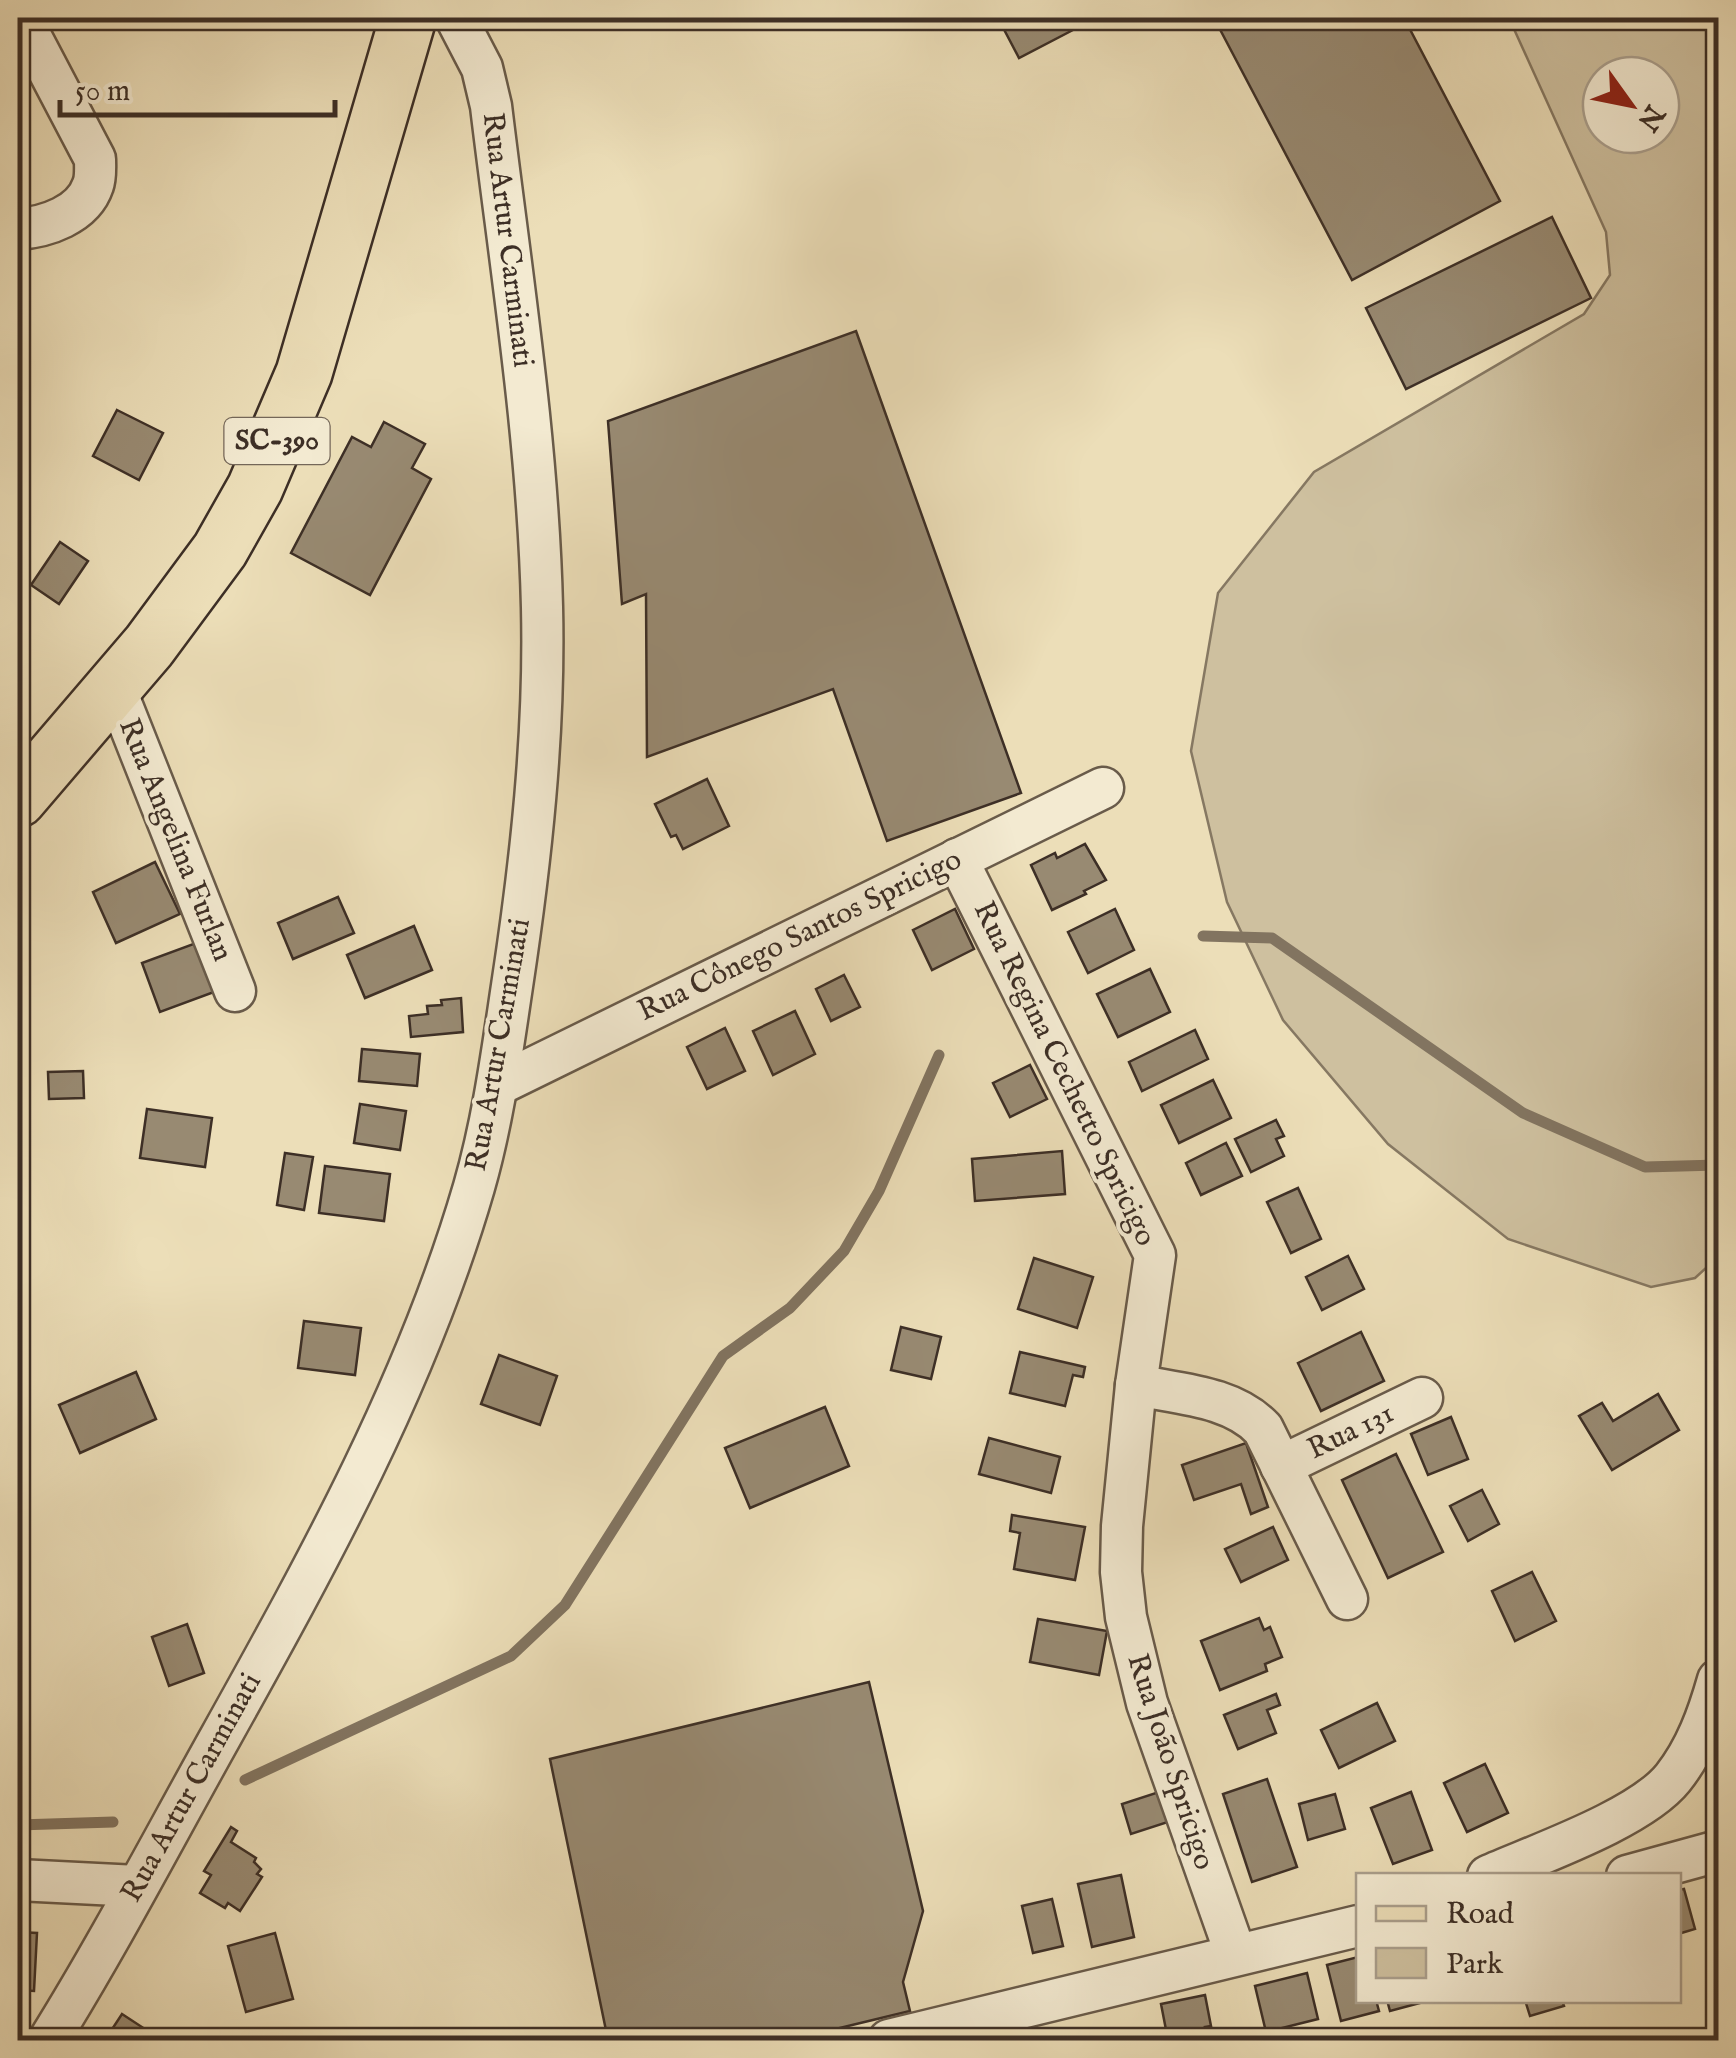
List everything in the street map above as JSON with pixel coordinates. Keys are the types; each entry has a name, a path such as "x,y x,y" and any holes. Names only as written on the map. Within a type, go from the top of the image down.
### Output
{"main road":[{"name":"SC-390","path":"18,800 115,688 220,550 255,488 304,373 408,18"}],"street":[{"path":"18,230 59,220 80,205 93,185 96,159 21,18"},
{"name":"Rua Artur Carminati","path":"48,2040 323,1553 433,1311 469,1202 498,1085 522,924 535,799 542,609 529,420 492,106 482,68 456,18"},
{"name":"Rua Angelina Furlan","path":"115,688 234,992"},
{"name":"Rua Cônego Santos Spricigo","path":"498,1085 1103,788"},
{"name":"Rua Regina Cechetto Spricigo","path":"957,859 1155,1255 1136,1385"},
{"path":"1136,1385 1231,1405 1250,1415 1263,1429 1347,1599"},
{"name":"Rua João Spricigo","path":"1136,1385 1122,1526 1126,1618 1146,1702 1236,1955"},
{"name":"Rua 131","path":"1281,1466 1422,1398"},
{"path":"1494,1873 1641,1804 1671,1781 1694,1746 1718,1680"},
{"path":"1639,1873 1718,1851"},
{"path":"18,1880 137,1886"},
{"path":"889,2040 1356,1926"}],"green space":[{"path":"1509,18 1718,18 1718,1257 1695,1278 1651,1287 1508,1239 1388,1144 1283,1020 1227,902 1191,751 1218,593 1314,472 1584,314 1610,275 1606,232"}],"building":[{"path":"998,18 1096,18 1019,58"},
{"path":"1214,18 1404,18 1500,201 1352,280"},
{"path":"1552,217 1591,298 1406,389 1366,308"},
{"path":"856,331 1021,793 887,841 833,689 647,757 646,594 622,604 608,421"},
{"path":"117,410 163,433 139,480 93,456"},
{"path":"384,422 425,444 412,468 431,479 370,595 291,553 352,437 371,447"},
{"path":"60,542 88,561 59,604 31,585"},
{"path":"707,779 729,826 683,849 676,835 671,837 655,804"},
{"path":"1085,844 1106,880 1052,910 1031,865"},
{"path":"155,862 180,914 116,943 93,892"},
{"path":"338,897 354,933 293,959 278,923"},
{"path":"955,909 974,949 932,970 913,930"},
{"path":"1115,909 1134,950 1088,973 1068,932"},
{"path":"414,926 432,970 365,998 347,955"},
{"path":"196,943 214,992 160,1012 142,963"},
{"path":"1150,969 1170,1012 1118,1037 1097,994"},
{"path":"844,975 860,1007 831,1021 816,989"},
{"path":"461,998 463,1032 411,1037 409,1016 428,1014 427,1006 442,1005 441,1000"},
{"path":"795,1011 815,1054 773,1075 753,1031"},
{"path":"725,1028 745,1071 707,1089 687,1047"},
{"path":"1195,1030 1208,1059 1142,1091 1129,1062"},
{"path":"362,1049 420,1054 417,1086 359,1081"},
{"path":"1030,1065 1047,1099 1010,1117 993,1083"},
{"path":"83,1071 84,1098 49,1099 48,1072"},
{"path":"1213,1080 1231,1118 1179,1143 1161,1105"},
{"path":"360,1104 406,1111 400,1150 354,1143"},
{"path":"147,1109 212,1118 205,1167 140,1158"},
{"path":"1276,1120 1284,1136 1276,1139 1284,1156 1251,1172 1235,1139"},
{"path":"1226,1143 1242,1176 1201,1195 1186,1163"},
{"path":"1062,1151 1065,1194 975,1201 972,1159"},
{"path":"285,1153 313,1157 304,1210 277,1205"},
{"path":"325,1166 390,1174 384,1221 319,1213"},
{"path":"1298,1188 1321,1239 1291,1253 1267,1202"},
{"path":"1348,1256 1364,1289 1322,1310 1306,1277"},
{"path":"1034,1258 1093,1277 1077,1328 1018,1309"},
{"path":"304,1321 361,1328 355,1375 298,1368"},
{"path":"901,1327 941,1337 931,1379 891,1370"},
{"path":"1361,1332 1384,1381 1321,1411 1298,1363"},
{"path":"1020,1352 1085,1367 1083,1377 1073,1375 1065,1406 1010,1393"},
{"path":"499,1355 557,1376 540,1425 481,1404"},
{"path":"136,1372 156,1419 80,1453 59,1405"},
{"path":"1658,1394 1679,1430 1612,1470 1579,1416 1602,1403 1613,1421"},
{"path":"825,1407 849,1466 750,1508 725,1448"},
{"path":"1451,1417 1468,1459 1428,1475 1411,1434"},
{"path":"989,1438 1060,1457 1051,1493 979,1474"},
{"path":"1246,1443 1268,1507 1251,1514 1241,1484 1194,1500 1182,1465"},
{"path":"1396,1454 1443,1552 1388,1578 1342,1480"},
{"path":"1482,1490 1499,1524 1468,1541 1450,1506"},
{"path":"1012,1515 1085,1527 1075,1580 1014,1569 1020,1533 1010,1531"},
{"path":"1273,1527 1288,1560 1241,1582 1225,1549"},
{"path":"1532,1572 1556,1621 1515,1641 1492,1591"},
{"path":"1259,1618 1264,1630 1270,1627 1282,1657 1265,1664 1267,1671 1220,1690 1201,1641"},
{"path":"1038,1619 1107,1631 1099,1675 1030,1662"},
{"path":"187,1624 204,1673 169,1686 152,1637"},
{"path":"869,1682 923,1911 903,1982 910,2011 790,2040 608,2040 550,1759"},
{"path":"1276,1694 1280,1705 1267,1710 1276,1733 1238,1749 1224,1715"},
{"path":"1377,1703 1395,1741 1339,1768 1321,1730"},
{"path":"1485,1764 1508,1813 1467,1832 1444,1783"},
{"path":"1267,1779 1297,1867 1252,1882 1223,1794"},
{"path":"1162,1791 1171,1821 1131,1834 1122,1804"},
{"path":"1411,1792 1432,1850 1393,1864 1371,1808"},
{"path":"1335,1794 1345,1829 1308,1840 1299,1804"},
{"path":"231,1827 237,1831 231,1842 256,1858 254,1862 261,1869 257,1874 262,1877 240,1911 228,1903 225,1908 200,1893 211,1875 204,1871"},
{"path":"1121,1875 1134,1937 1092,1947 1078,1884"},
{"path":"1681,1890 1695,1929 1681,1933"},
{"path":"1052,1899 1063,1946 1033,1953 1022,1906"},
{"path":"18,1932 37,1933 34,1991 18,1990"},
{"path":"275,1933 293,1999 246,2012 228,1946"},
{"path":"1356,1958 1356,2003 1377,2003 1379,2011 1341,2021 1327,1965"},
{"path":"1307,1973 1318,2019 1266,2032 1255,1986"},
{"path":"1205,1995 1211,2026 1205,2027 1209,2040 1168,2040 1161,2004"},
{"path":"1388,2003 1420,2003 1390,2011"},
{"path":"1526,2003 1563,2003 1564,2006 1530,2016"},
{"path":"122,2014 148,2031 142,2040 105,2040"},
{"path":"1156,2033 1158,2040 1126,2040"}],"waterway":[{"path":"1203,936 1272,938 1523,1113 1645,1167 1718,1165"},
{"path":"245,1780 511,1656 565,1605 723,1356 790,1308 844,1251 879,1191 939,1055"},
{"path":"18,1825 113,1822"}]}
